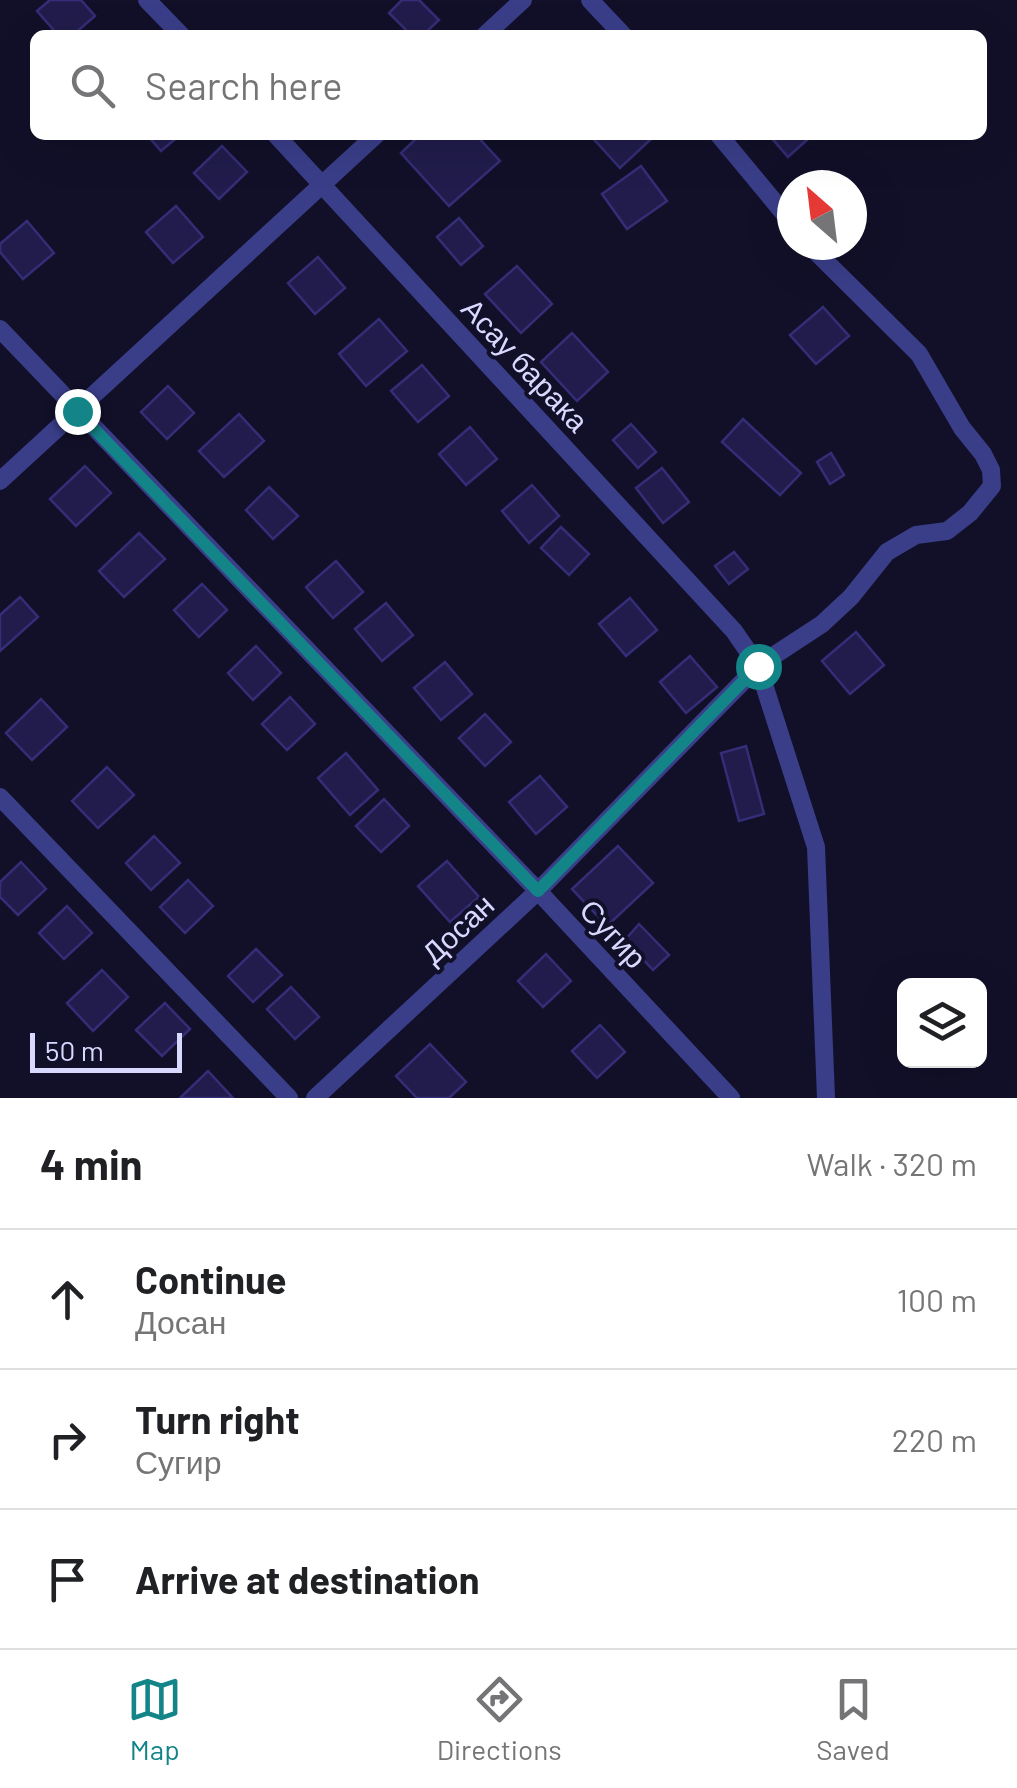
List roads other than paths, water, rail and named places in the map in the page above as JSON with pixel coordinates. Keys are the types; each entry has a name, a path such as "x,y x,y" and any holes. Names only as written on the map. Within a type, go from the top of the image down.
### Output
{"street":[{"path":"147,0 176,30"},
{"path":"490,30 523,0"},
{"path":"590,0 619,30"},
{"name":"Асау барака","path":"281,140 734,631 758,666 816,847 826,1098"},
{"path":"0,482 371,140"},
{"path":"723,140 777,205"},
{"name":"Досан","path":"315,1098 538,891 758,666 822,624 851,597 887,552 916,535 947,531 970,513 992,486 992,470 962,428 919,354 825,260"},
{"name":"Сугир","path":"0,329 731,1098"},
{"path":"0,797 288,1098"}]}
